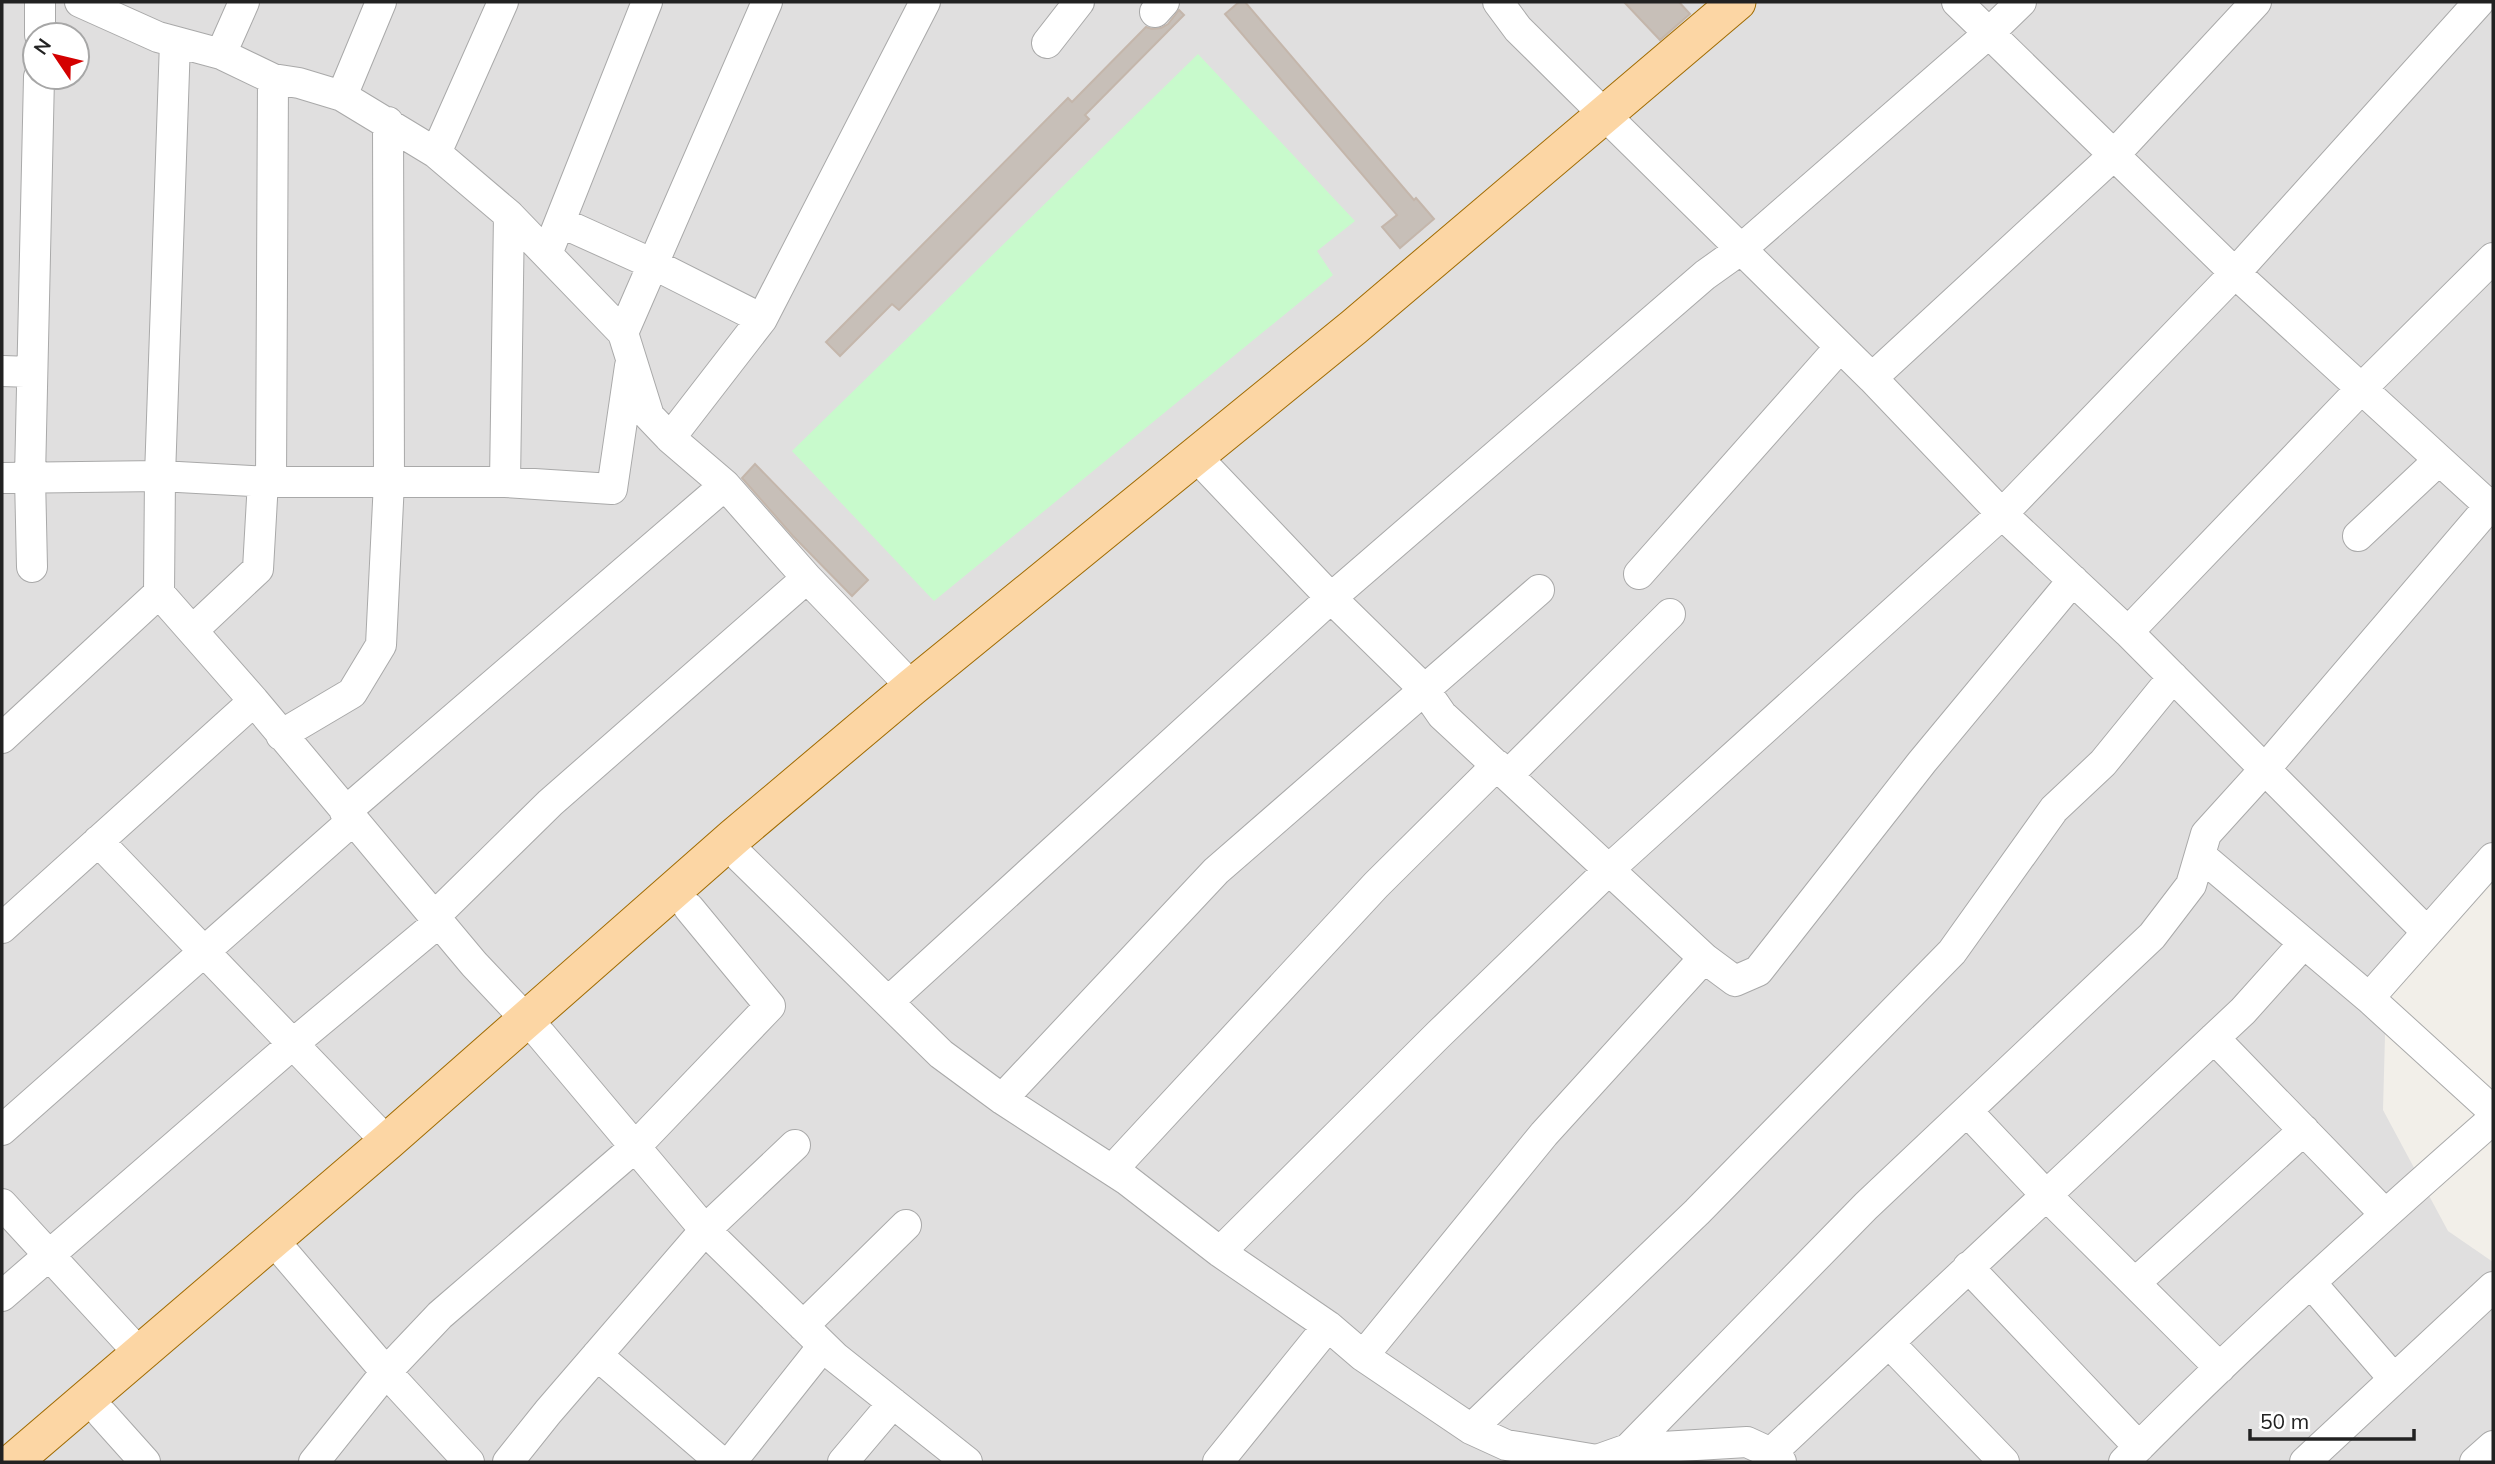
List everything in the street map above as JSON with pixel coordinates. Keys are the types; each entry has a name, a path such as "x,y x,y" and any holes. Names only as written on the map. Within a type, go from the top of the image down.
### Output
{"main road":[{"path":"13,1462 387,1142 690,908 741,858 1207,467 1610,120 1737,2"},
{"path":"45,1462 286,1255 534,1027 734,837 912,687 1354,327 1610,120 1765,2"}],"street":[{"path":"40,2 40,21"},
{"path":"80,2 115,9 175,42 221,54 274,79 299,83 342,96 436,153 509,215 547,254 627,346 649,416 670,438 725,485 807,578 912,687"},
{"path":"221,54 244,2"},
{"path":"342,96 381,2"},
{"path":"436,153 503,2"},
{"path":"547,254 647,2"},
{"path":"16,477 160,476 267,481 505,482 612,489 627,346 653,264 767,2"},
{"path":"670,438 762,319 925,2"},
{"path":"1047,43 1079,2"},
{"path":"1498,2 1518,29 1872,378 2001,514 2128,632 2427,932"},
{"path":"1628,1449 1866,1206 2152,936 2191,885 2206,834 2492,505 2439,460 2235,273 1957,2"},
{"path":"888,1002 1331,598 1694,284 1740,250 1988,34 2021,2"},
{"path":"1872,378 2114,155 2256,2"},
{"path":"1220,1252 1609,870 2001,514 2235,273 2479,2"},
{"path":"175,42 160,476 159,593 254,701 474,964 534,1027 705,1230 813,1336 956,1459"},
{"path":"192,630 258,569 267,481 274,79"},
{"path":"32,567 16,477 32,372 39,91"},
{"path":"281,735 352,693 381,645 389,482 388,122"},
{"path":"505,482 509,215"},
{"path":"560,222 653,264 762,319"},
{"path":"2128,632 2361,389 2493,258"},
{"path":"1640,574 1840,347"},
{"path":"2,371 32,372"},
{"path":"2358,536 2439,460"},
{"path":"1207,467 1331,598 1424,689 1442,715 1704,958 1735,981 1758,971 1922,762 2073,580"},
{"path":"2,1130 205,951 349,816 725,485"},
{"path":"2,1296 437,919 550,803 807,578"},
{"path":"1002,1099 1216,871 1539,590"},
{"path":"2,738 159,593"},
{"path":"1112,1170 1376,885 1670,614"},
{"path":"1471,1429 1697,1212 1952,952 2054,809 2103,763 2173,677"},
{"path":"2,928 254,701"},
{"path":"98,841 387,1142"},
{"path":"2200,855 2369,998 2493,1111"},
{"path":"741,858 941,1054 1002,1099 1112,1170 1220,1252 1328,1326 1363,1356 1471,1429 1506,1445 1597,1460 1628,1449 1747,1442 1767,1457 2243,1011 2304,943"},
{"path":"2369,998 2493,858"},
{"path":"314,1462 386,1372 440,1315 634,1148 770,1006 690,908"},
{"path":"1363,1356 1544,1134 1704,958"},
{"path":"2214,1038 2385,1214"},
{"path":"1967,1111 2046,1195 2220,1368"},
{"path":"1968,1267 2132,1455 2220,1368 2385,1214 2493,1119"},
{"path":"2135,1283 2304,1130"},
{"path":"508,1462 705,1230 795,1145"},
{"path":"2,1204 140,1354"},
{"path":"731,1462 813,1336 906,1225"},
{"path":"286,1255 386,1372 469,1462"},
{"path":"2311,1283 2394,1379"},
{"path":"2305,1462 2394,1379 2490,1296"},
{"path":"1218,1462 1328,1326"},
{"path":"1889,1343 2004,1462"},
{"path":"597,1355 721,1462"},
{"path":"843,1462 893,1403"},
{"path":"102,1414 145,1462"},
{"path":"2475,1462 2493,1446"}],"shaded area":[{"path":"2,2 2493,2 2493,846 2386,999 2383,1110 2448,1231 2493,1262 2493,1462 2,1462"}],"green space":[{"path":"1198,54 1355,221 1317,251 1333,275 934,601 792,451"}],"building":[{"path":"1239,2 1245,2 1414,200 1416,198 1434,219 1400,248 1382,227 1397,215 1225,14"},
{"path":"1624,2 1679,2 1690,14 1660,40"},
{"path":"1179,10 1184,15 1085,115 1089,119 899,310 892,304 840,356 826,342 1068,98 1072,102 1146,27 1161,28 1168,24"},
{"path":"755,464 868,580 852,596 793,536 742,478"}]}
